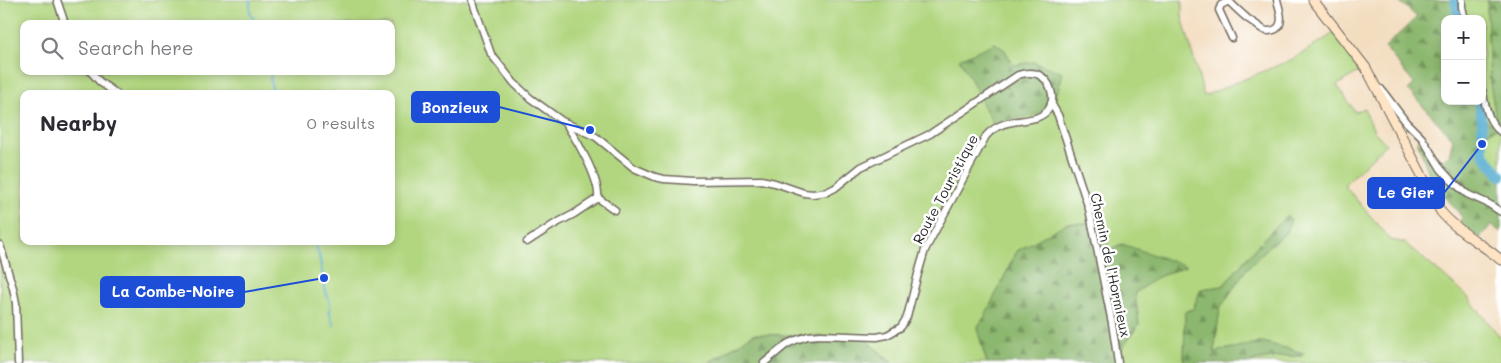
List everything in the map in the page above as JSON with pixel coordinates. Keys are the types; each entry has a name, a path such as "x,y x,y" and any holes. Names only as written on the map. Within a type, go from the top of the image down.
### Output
{"main road":[{"path":"1313,0 1366,68 1441,212 1453,225 1501,260"}],"street":[{"path":"57,0 64,20"},
{"name":"Route Touristique","path":"472,0 489,50 505,72 530,98 567,123 596,137 634,168 664,179 689,181 761,180 804,193 819,194 835,188 853,173 868,164 930,134 1018,75 1026,73 1036,74 1048,84 1052,94 1051,103 1048,110 1041,116 1008,122 992,130 986,136 926,250 907,317 900,327 887,335 877,336 808,336 786,344 764,363"},
{"path":"1232,38 1219,10 1221,5 1229,0 1233,6 1250,20 1264,30 1270,31 1276,29 1280,23 1277,0"},
{"path":"1462,0 1464,15"},
{"path":"94,75 111,90"},
{"path":"1376,88 1382,89 1406,122 1422,138 1441,169 1451,180 1467,194 1501,212"},
{"name":"Chemin de l'Hormieux","path":"1051,103 1058,115 1089,209 1112,323 1118,363"},
{"path":"1486,105 1490,120 1501,132"},
{"path":"567,123 580,146 596,183 598,198"},
{"path":"598,198 614,210"},
{"path":"527,242 598,198"},
{"path":"0,245 16,303 18,363"}],"green space":[{"path":"0,0 1182,0 1182,16 1204,96 1293,59 1334,33 1347,47 1362,70 1337,85 1355,112 1364,108 1374,131 1386,144 1344,185 1391,240 1405,243 1467,296 1501,338 1501,363 1251,363 1285,356 1302,356 1303,353 1262,342 1214,352 1220,308 1245,271 1270,245 1287,232 1259,244 1223,286 1201,289 1193,309 1185,312 1184,363 1123,363 1121,350 1139,324 1135,293 1156,278 1185,266 1109,250 1102,224 1068,223 1017,251 985,316 977,328 987,363 892,363 863,338 754,334 708,363 0,363"},
{"path":"1398,0 1459,0 1458,4 1461,15 1441,15 1441,105 1482,105 1484,116 1489,124 1496,120 1490,83 1487,10 1488,0 1501,0 1501,126 1486,133 1486,150 1501,172 1501,232 1491,225 1480,238 1461,225 1462,217 1431,179 1417,141 1420,140 1442,160 1449,156 1453,139 1408,90 1414,84 1385,47 1417,17"},
{"path":"1459,0 1488,0 1490,83 1496,120 1489,124 1484,116 1482,105 1486,105 1486,15 1461,15 1458,4"},
{"path":"995,43 1005,50 1015,65 1033,62 1062,72 1056,100 1050,98 1042,111 1037,114 1006,120 994,125 959,59"},
{"path":"1501,126 1501,172 1486,151 1486,133"},
{"path":"1287,215 1291,219 1287,232 1270,245 1245,271 1220,308 1214,352 1262,342 1304,353 1302,356 1285,356 1251,363 1184,363 1185,312 1193,309 1201,289 1223,286"},
{"path":"1067,223 1102,224 1109,249 1122,244 1186,266 1156,278 1135,293 1139,324 1121,350 1123,363 987,363 977,328 985,316 1017,251"},
{"path":"754,334 864,338 892,363 708,363"}],"waterway":[{"path":"250,0 250,12 254,20"},
{"path":"1455,0 1458,15"},
{"path":"270,75 273,90"},
{"path":"1480,105 1483,152 1501,176"},
{"path":"315,245 330,303 330,315 334,325"}],"place":[{"name":"Bonzieux","path":"590,130"},
{"name":"Le Gier","path":"1482,144"},
{"name":"La Combe-Noire","path":"324,278"}]}
